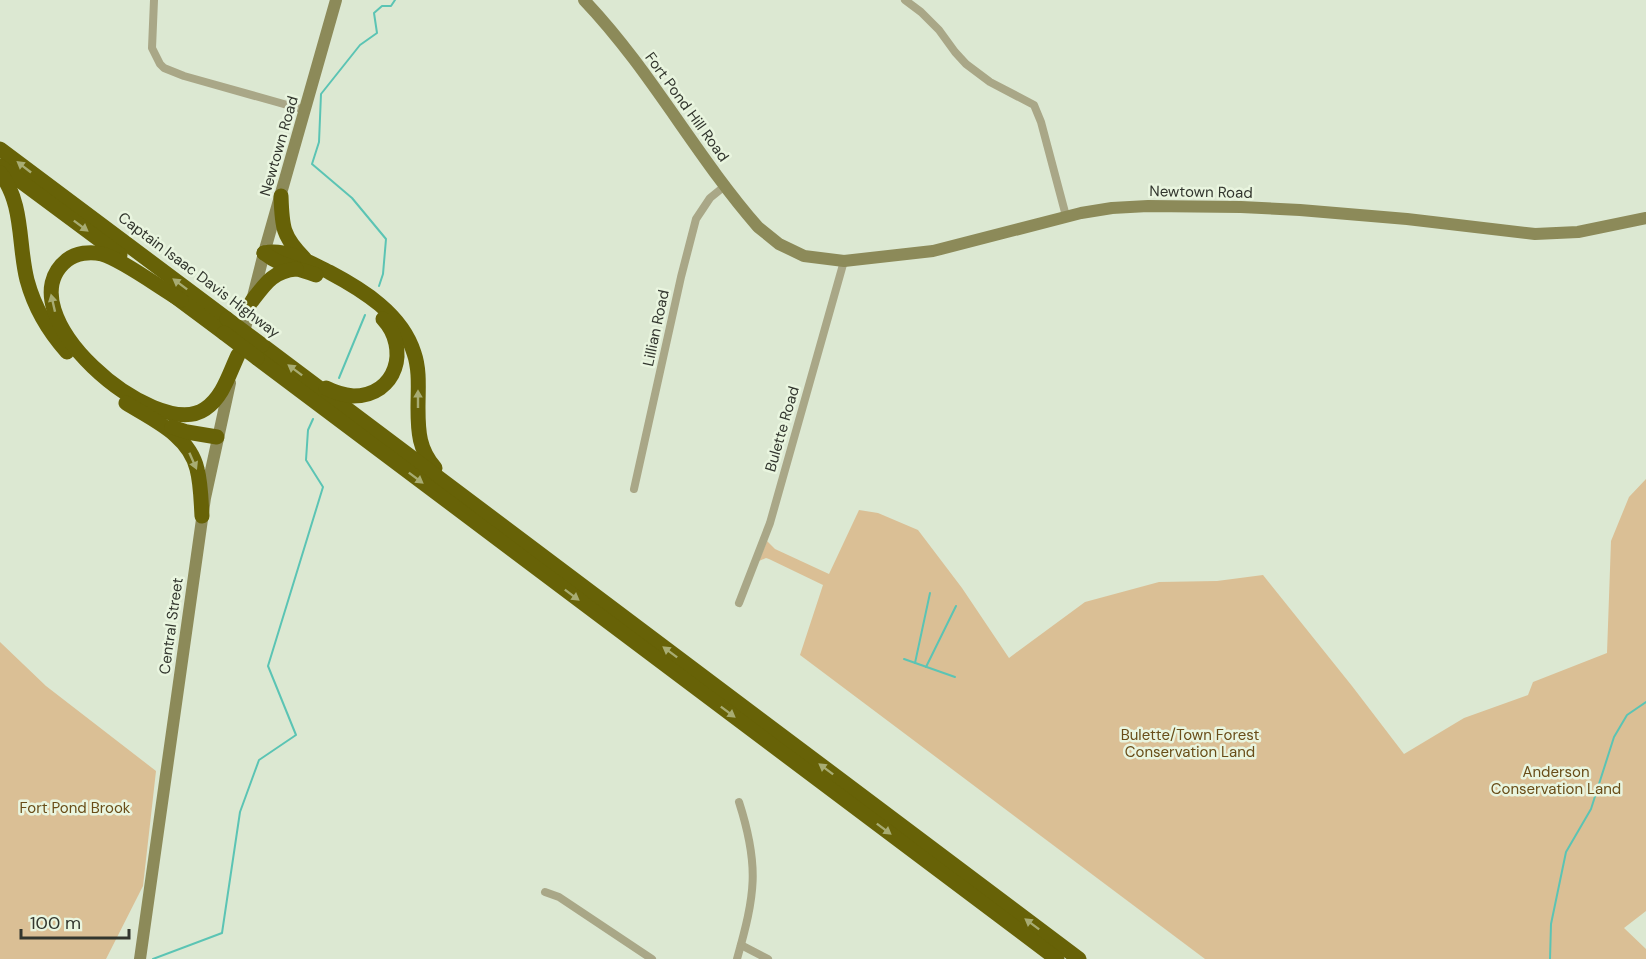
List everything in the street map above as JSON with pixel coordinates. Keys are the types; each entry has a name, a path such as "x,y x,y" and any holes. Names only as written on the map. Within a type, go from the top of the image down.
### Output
{"highway":[{"name":"Captain Isaac Davis Highway","path":"0,149 372,437"},
{"name":"Captain Isaac Davis Highway","path":"0,166 181,300 226,326"},
{"path":"0,174 11,190 15,203 27,280 35,303 52,334 96,381 182,440 197,468 202,516"},
{"path":"281,196 282,226 302,257 314,265"},
{"path":"264,254 272,252 289,254 345,280 378,302 401,327 414,353 417,369 420,443 427,459 453,488"},
{"path":"181,300 113,259 92,253 71,257 62,264 52,284 51,293 57,319 64,333 86,362 106,379 134,397 176,414 205,428 217,437"},
{"path":"264,254 274,261 327,279 359,298 388,324 398,346 398,359 394,370 388,380 371,392 353,396 314,383"},
{"path":"252,301 272,276 284,270 296,269"},
{"name":"Captain Isaac Davis Highway","path":"260,352 314,383 372,437"},
{"path":"176,414 195,415 212,404 219,396 238,355"},
{"path":"155,421 187,432 217,437"},
{"path":"372,437 453,488 1079,959"},
{"path":"372,437 1057,959"}],"street":[{"path":"154,0 152,48 164,68 184,76 305,110"},
{"name":"Newtown Road","path":"252,301 336,0"},
{"name":"Fort Pond Hill Road","path":"584,0 644,73 751,220 764,234"},
{"path":"905,0 939,30 966,64 990,82 1034,105 1041,122 1066,216"},
{"name":"Lillian Road","path":"634,489 696,219 710,198 726,185"},
{"name":"Newtown Road","path":"764,234 804,256 844,261 933,251 1066,216 1113,208 1148,206 1241,207 1387,217 1543,234 1578,232 1646,218"},
{"name":"Bulette Road","path":"739,603 770,523 844,261"},
{"name":"Central Street","path":"140,959 202,516 217,437 252,301"},
{"path":"737,959 754,884 749,834 739,802"},
{"path":"545,892 559,897 652,959"},
{"path":"741,945 768,959"}],"green space":[{"name":"Bulette/Town Forest Conservation Land","path":"1646,479 1646,911 1624,928 1646,949 1646,959 1205,959 800,655 823,585 769,559 759,561 767,541 775,549 829,574 859,510 878,513 918,530 962,588 1009,658 1085,602 1159,582 1217,581 1263,575 1404,754 1464,718 1528,695 1533,682 1607,653 1611,541 1629,497"},
{"name":"Fort Pond Brook","path":"0,642 46,686 156,771 143,886 106,959 0,959"}],"waterway":[{"name":"Fort Pond Brook","path":"379,286 383,274 386,239 352,198 312,164 319,142 321,94 360,45 377,33 374,13 382,6 391,6 395,0"},
{"name":"Fort Pond Brook","path":"339,378 365,315"},
{"name":"Fort Pond Brook","path":"153,959 222,933 240,812 259,760 296,735 268,666 323,487 306,460 308,430 313,419"},
{"path":"915,663 930,593"},
{"path":"926,667 956,606"},
{"path":"904,659 955,677"},
{"path":"1550,959 1551,924 1566,852 1591,809 1614,737 1627,715 1646,702"}],"park label":[{"name":"Anderson Conservation Land","path":"1556,780"}]}
